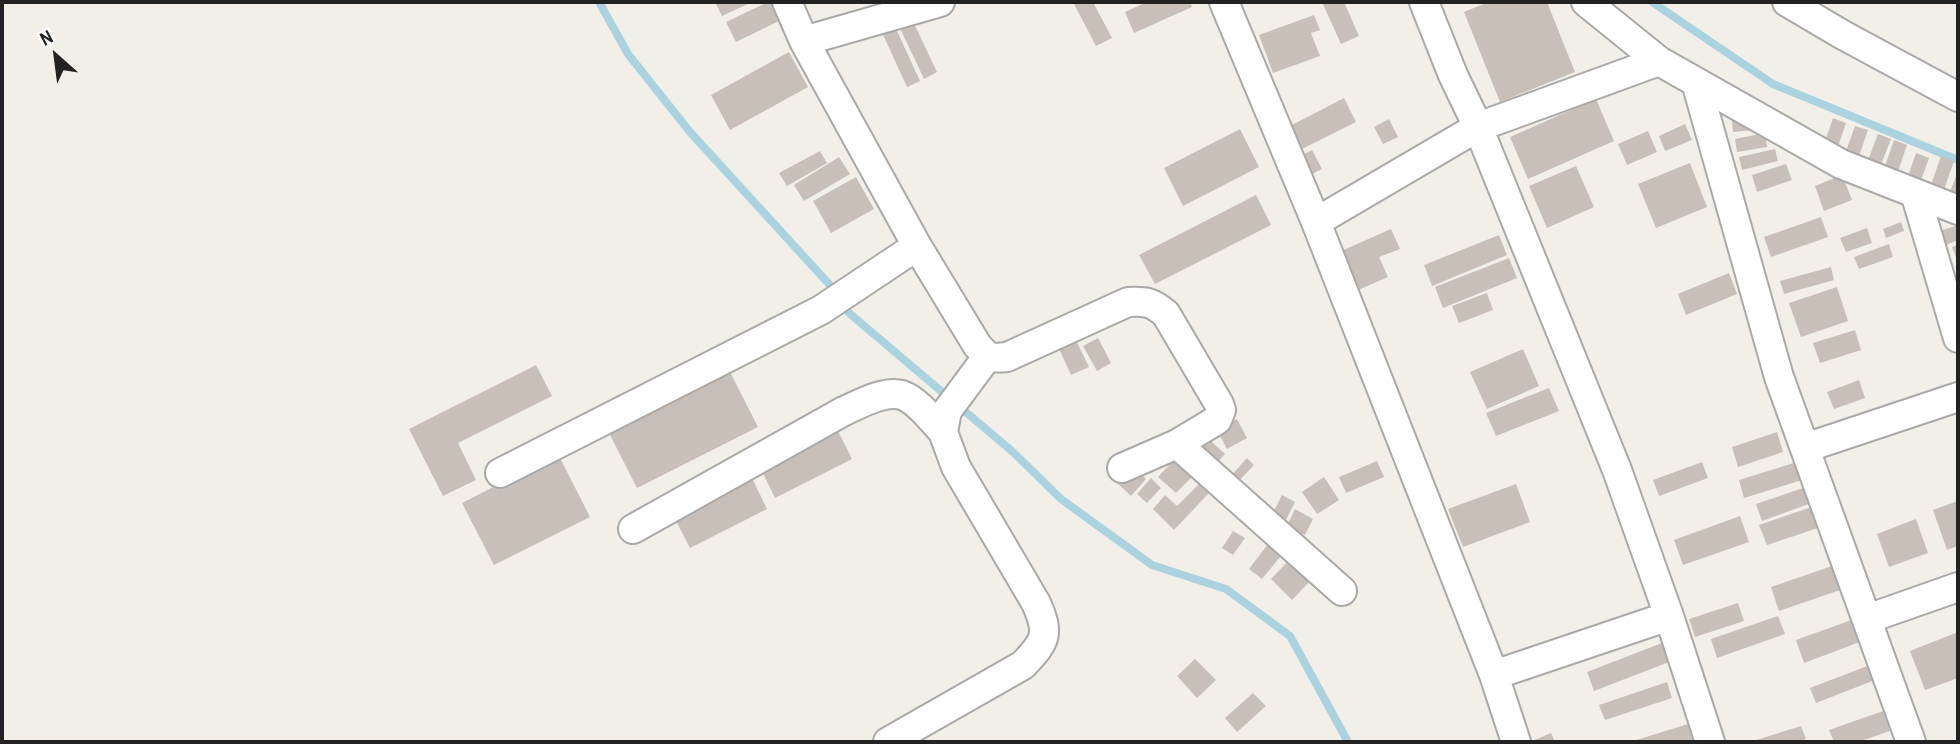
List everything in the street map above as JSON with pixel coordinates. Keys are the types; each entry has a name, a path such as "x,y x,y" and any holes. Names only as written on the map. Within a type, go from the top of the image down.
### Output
{"street":[{"path":"787,2 804,41 917,246 977,345 987,356 995,359 1007,357 1128,302 1145,301 1155,305 1174,325 1221,410 1217,421 1177,444 1122,468"},
{"path":"804,41 940,2"},
{"path":"1224,2 1316,222 1494,675 1516,742"},
{"path":"1424,2 1453,75 1478,127 1617,470 1710,742"},
{"path":"1586,2 1659,61 1841,163 1958,209"},
{"path":"1787,2 1958,97"},
{"path":"1316,222 1478,127 1659,61"},
{"path":"1696,82 1779,377 1911,742"},
{"path":"1915,193 1958,338"},
{"path":"500,472 821,310 917,246"},
{"path":"888,742 1023,664 1037,650 1044,636 1043,620 1036,603 956,467 945,421 987,356"},
{"path":"633,529 868,400 901,395 945,421"},
{"path":"1805,448 1958,397"},
{"path":"1177,444 1342,591"},
{"path":"1867,619 1958,587"},
{"path":"1494,675 1668,616"}],"building":[{"path":"715,2 752,2 722,16"},
{"path":"768,2 775,2 783,19 736,42 726,22"},
{"path":"1073,2 1093,2 1112,38 1096,46"},
{"path":"1147,2 1190,2 1192,7 1134,33 1125,12"},
{"path":"1322,2 1344,2 1359,36 1341,44"},
{"path":"1488,2 1547,2 1575,72 1500,102 1464,12"},
{"path":"910,15 937,72 924,79 897,22"},
{"path":"1314,15 1320,30 1311,33 1320,56 1273,73 1259,35"},
{"path":"892,20 920,81 907,87 879,26"},
{"path":"789,52 808,87 730,130 711,95"},
{"path":"1344,98 1356,122 1302,149 1290,126"},
{"path":"1596,99 1614,141 1528,179 1510,137"},
{"path":"1833,118 1846,123 1836,152 1823,147"},
{"path":"1389,119 1398,137 1383,144 1374,127"},
{"path":"1753,119 1754,130 1733,132 1732,121"},
{"path":"1685,124 1692,140 1665,151 1659,136"},
{"path":"1855,126 1868,130 1858,159 1845,154"},
{"path":"1240,129 1259,167 1183,206 1164,168"},
{"path":"1648,131 1657,152 1627,165 1618,144"},
{"path":"1765,133 1767,147 1737,152 1735,139"},
{"path":"1878,134 1891,139 1880,167 1867,163"},
{"path":"1894,140 1907,145 1897,174 1884,169"},
{"path":"1775,149 1778,161 1742,170 1739,157"},
{"path":"1312,150 1322,169 1303,179 1293,160"},
{"path":"820,151 827,163 787,186 779,173"},
{"path":"1916,153 1929,158 1919,186 1906,182"},
{"path":"1941,156 1954,161 1944,190 1931,185"},
{"path":"839,157 850,174 804,201 794,185"},
{"path":"1690,163 1707,207 1656,228 1638,184"},
{"path":"1786,164 1792,180 1757,192 1752,175"},
{"path":"1576,166 1594,207 1547,228 1529,186"},
{"path":"1958,171 1958,200 1948,197"},
{"path":"1842,175 1852,200 1824,211 1815,186"},
{"path":"856,177 874,209 831,233 813,201"},
{"path":"1256,195 1271,225 1155,284 1139,255"},
{"path":"1821,217 1828,237 1771,257 1764,237"},
{"path":"1901,222 1904,231 1886,238 1883,229"},
{"path":"1958,225 1958,240 1946,245 1940,231"},
{"path":"1867,228 1872,243 1846,252 1840,238"},
{"path":"1391,229 1400,249 1379,257 1388,277 1349,294 1332,255"},
{"path":"1499,235 1507,255 1432,286 1424,265"},
{"path":"1889,244 1893,257 1859,269 1854,257"},
{"path":"1958,245 1958,263 1952,247"},
{"path":"1509,258 1517,278 1443,308 1435,287"},
{"path":"1831,267 1834,280 1784,294 1780,281"},
{"path":"1729,273 1737,294 1686,315 1678,294"},
{"path":"1837,287 1848,321 1801,337 1789,303"},
{"path":"1487,293 1493,310 1459,323 1452,306"},
{"path":"1855,330 1861,350 1820,363 1813,343"},
{"path":"1072,332 1089,367 1071,375 1055,340"},
{"path":"1098,338 1111,363 1097,371 1083,346"},
{"path":"1523,349 1539,386 1487,409 1470,372"},
{"path":"536,365 552,396 458,443 476,480 443,496 409,429"},
{"path":"729,370 758,427 637,488 608,431"},
{"path":"1859,380 1865,398 1834,409 1827,392"},
{"path":"1549,388 1559,411 1496,436 1486,413"},
{"path":"1237,419 1247,438 1227,449 1217,430"},
{"path":"834,423 852,459 775,498 757,461"},
{"path":"1201,432 1225,454 1214,466 1190,444"},
{"path":"1777,432 1783,452 1738,467 1732,447"},
{"path":"558,454 590,517 494,565 462,503"},
{"path":"1247,458 1254,465 1236,484 1229,478"},
{"path":"1175,459 1193,476 1176,493 1158,477"},
{"path":"1377,461 1384,477 1346,493 1339,477"},
{"path":"1702,462 1708,478 1659,496 1653,480"},
{"path":"1797,462 1802,480 1744,498 1739,480"},
{"path":"1133,466 1146,479 1131,496 1117,483"},
{"path":"749,472 767,509 690,548 671,511"},
{"path":"1324,477 1339,500 1317,514 1302,492"},
{"path":"1151,478 1161,488 1147,503 1137,494"},
{"path":"1199,484 1209,493 1174,530 1153,509 1165,495 1177,506"},
{"path":"1516,484 1530,522 1463,547 1448,509"},
{"path":"1812,485 1817,501 1762,521 1756,504"},
{"path":"1282,495 1295,502 1286,520 1273,513"},
{"path":"1958,501 1958,546 1947,550 1933,510"},
{"path":"1823,503 1830,524 1767,545 1759,525"},
{"path":"1295,509 1313,519 1305,535 1287,526"},
{"path":"1740,516 1749,542 1683,565 1674,540"},
{"path":"1916,519 1928,553 1889,567 1877,534"},
{"path":"1233,531 1245,538 1233,555 1222,548"},
{"path":"1271,540 1285,551 1262,579 1249,569"},
{"path":"1291,558 1312,579 1292,600 1271,579"},
{"path":"1838,564 1846,588 1779,611 1771,587"},
{"path":"1738,603 1744,621 1695,637 1689,619"},
{"path":"1778,616 1785,634 1717,658 1711,639"},
{"path":"1857,618 1865,640 1804,663 1796,640"},
{"path":"1958,632 1958,678 1925,690 1910,651"},
{"path":"1662,643 1669,662 1594,691 1587,672"},
{"path":"1195,659 1216,680 1197,698 1177,676"},
{"path":"1875,663 1880,678 1816,703 1810,688"},
{"path":"1667,682 1672,698 1605,720 1599,705"},
{"path":"1253,693 1266,706 1237,732 1225,718"},
{"path":"1883,711 1890,731 1858,742 1834,742 1829,730"},
{"path":"1688,724 1693,742 1630,742"},
{"path":"1801,726 1806,739 1797,742 1750,742"},
{"path":"1551,733 1555,742 1530,742"}],"waterway":[{"path":"599,2 628,54 690,132 829,284"},
{"path":"1652,2 1773,84 1958,160"},
{"path":"849,313 1013,452 1061,499 1152,565 1226,589 1290,636 1348,742"}]}
